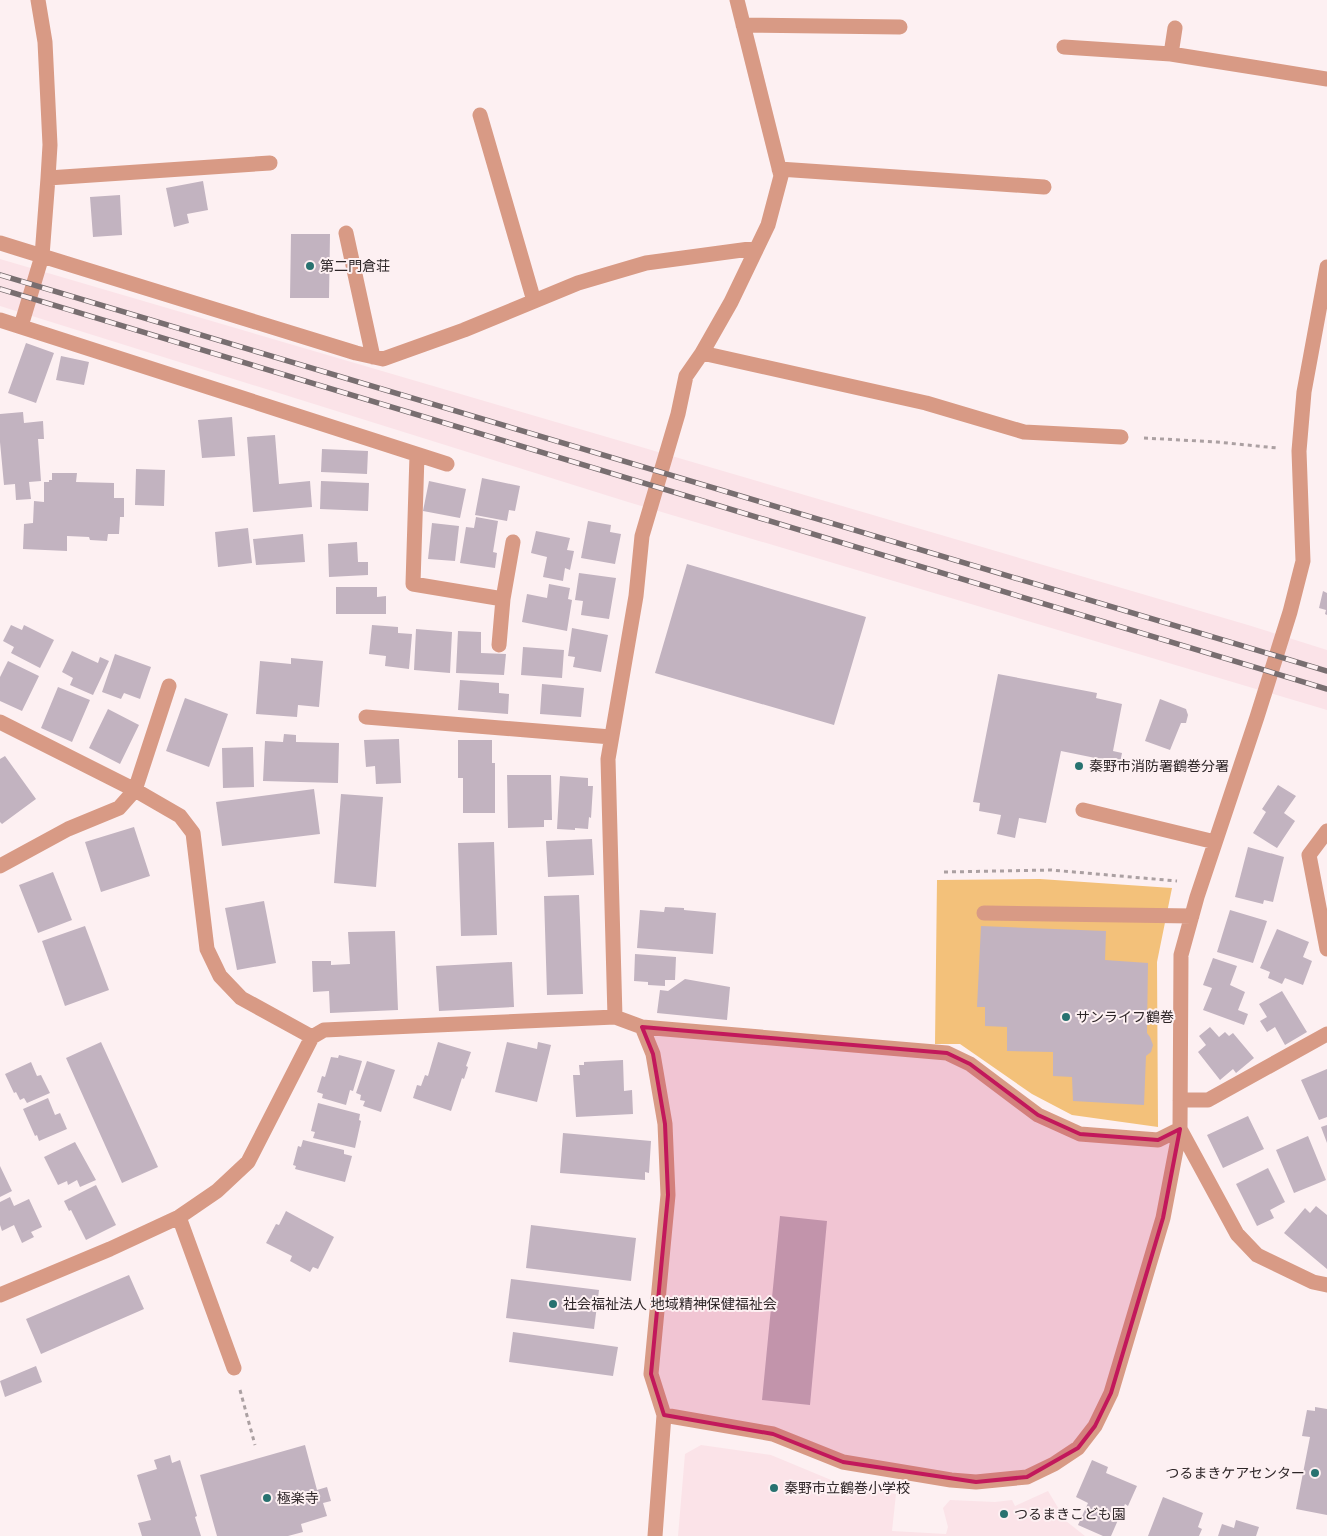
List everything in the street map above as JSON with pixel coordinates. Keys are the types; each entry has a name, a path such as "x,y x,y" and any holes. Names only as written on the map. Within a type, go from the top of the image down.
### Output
{"street":[{"path":"21,326 42,256 50,145 45,42 38,0"},
{"path":"615,1017 608,759 636,596 642,536 678,414 686,376 702,353 731,302 768,225 780,176 737,0"},
{"path":"743,25 900,27"},
{"path":"1171,54 1175,28"},
{"path":"1064,48 1171,54 1327,79"},
{"path":"480,114 534,301"},
{"path":"48,178 270,163"},
{"path":"779,169 1044,187"},
{"path":"346,233 373,357"},
{"path":"0,243 356,353 382,359 464,330 578,283 646,263 757,248"},
{"path":"664,1415 773,1434 843,1462 951,1480 976,1482 1027,1476 1054,1464 1078,1448 1095,1426 1111,1393 1163,1218 1180,1129 1181,955 1215,842 1290,612 1303,561 1299,451 1304,392 1327,267"},
{"path":"0,320 447,464"},
{"path":"702,353 926,403 1024,432 1120,437"},
{"path":"418,454 413,584 504,599"},
{"path":"499,645 513,542"},
{"path":"0,866 68,829 119,808 135,790 169,686"},
{"path":"366,717 611,738"},
{"path":"0,722 135,790 180,816 193,833 207,949 220,976 242,998 312,1037"},
{"path":"1083,810 1215,842"},
{"path":"1327,831 1309,855 1327,948"},
{"path":"984,913 1192,916"},
{"path":"0,1296 179,1217 217,1191 248,1162 312,1037 324,1030 615,1017 642,1027 947,1053 970,1064 1038,1115 1080,1134 1158,1140 1180,1129"},
{"path":"642,1027 653,1054 665,1124 668,1195 651,1374 664,1415 655,1536"},
{"path":"1180,1100 1208,1100 1327,1034"},
{"path":"1180,1129 1237,1234 1257,1255 1313,1282 1327,1285"},
{"path":"179,1217 234,1368"}],"path":[{"path":"1120,437 1217,442 1299,451"},
{"path":"944,872 1051,870 1184,882"},
{"path":"234,1368 255,1445"}],"highlighted area":[{"path":"642,1027 947,1053 970,1064 1038,1115 1080,1134 1158,1140 1180,1129 1163,1218 1111,1393 1095,1426 1078,1448 1027,1477 976,1482 843,1462 773,1434 664,1415 651,1374 668,1195 665,1124 653,1054"}],"shaded area":[{"path":"0,259 1248,625 1327,650 1327,710 628,502 0,306"},
{"path":"1040,879 1172,888 1157,962 1158,1127 1072,1115 1032,1094 960,1044 935,1044 937,880"},
{"name":"秦野市立鶴巻小学校","path":"701,1445 771,1455 836,1482 896,1494 892,1531 946,1534 948,1527 943,1508 950,1500 995,1502 1012,1500 1015,1506 1048,1491 1066,1521 1085,1536 678,1536 685,1454"}],"building":[{"path":"203,181 208,210 187,214 189,223 174,227 166,188"},
{"path":"120,195 122,235 93,237 90,197"},
{"name":"第二門倉荘","path":"291,234 330,234 329,298 290,298"},
{"path":"26,343 54,353 36,403 8,393"},
{"path":"61,356 89,362 84,385 56,380"},
{"path":"23,412 24,423 43,421 44,439 38,439 41,481 29,482 31,499 16,500 15,484 4,485 0,442 0,414"},
{"path":"232,417 235,456 202,458 198,420"},
{"path":"275,435 279,484 310,481 312,507 253,512 247,437"},
{"path":"322,449 368,451 367,474 321,472"},
{"path":"136,469 165,470 164,506 135,505"},
{"path":"52,473 77,473 76,482 114,483 114,498 124,498 124,517 120,517 119,534 108,534 107,541 90,540 89,537 67,536 67,551 23,549 24,524 33,523 34,501 44,502 44,482 52,480"},
{"path":"482,478 520,486 515,511 509,510 507,521 475,515"},
{"path":"321,481 369,483 368,511 320,509"},
{"path":"429,481 466,489 460,518 423,511"},
{"path":"476,517 498,521 493,552 497,553 495,568 460,563 466,527 474,528"},
{"path":"588,521 611,525 610,532 621,534 615,564 581,558"},
{"path":"432,523 459,526 455,561 428,559"},
{"path":"248,528 252,563 218,567 215,532"},
{"path":"536,531 570,538 567,550 574,551 570,570 565,568 563,581 543,577 547,557 531,553"},
{"path":"303,534 305,562 256,565 253,539"},
{"path":"357,542 358,562 368,562 368,575 329,577 328,544"},
{"path":"687,564 866,617 834,725 655,673"},
{"path":"579,573 616,578 609,619 581,615 583,601 575,600"},
{"path":"549,584 570,588 568,599 572,600 567,631 522,622 527,594 547,598"},
{"path":"336,587 377,587 377,597 386,596 386,614 336,614"},
{"path":"1323,591 1327,593 1327,615 1325,614 1326,610 1319,608"},
{"path":"11,625 22,630 24,625 54,640 40,668 11,653 14,647 3,641"},
{"path":"372,625 398,627 398,633 412,634 409,669 385,666 386,656 369,654"},
{"path":"572,628 608,635 601,672 573,667 575,657 568,656"},
{"path":"416,629 452,632 450,673 414,670"},
{"path":"458,631 481,632 481,653 506,654 504,675 456,673"},
{"path":"523,647 564,650 562,678 521,675"},
{"path":"72,651 98,663 100,657 109,661 93,695 70,685 73,678 62,672"},
{"path":"115,654 151,667 140,699 124,693 121,699 102,692"},
{"path":"291,658 323,661 319,707 298,705 297,717 256,714 260,661 291,664"},
{"path":"8,661 39,676 22,711 0,701 0,677"},
{"path":"998,674 1097,693 1096,698 1122,704 1113,751 1122,753 1120,763 1061,751 1046,823 1019,818 1015,838 997,834 1001,815 979,811 980,803 973,802"},
{"path":"460,680 499,683 499,693 509,694 508,714 458,710"},
{"path":"542,684 584,688 581,717 540,714"},
{"path":"58,687 90,700 72,742 41,728"},
{"path":"185,698 228,714 209,767 166,751"},
{"path":"1160,699 1186,709 1188,715 1186,723 1181,723 1170,750 1145,741"},
{"path":"108,709 139,725 120,764 89,748"},
{"path":"284,734 296,735 296,742 339,743 338,783 263,781 265,741 283,742"},
{"path":"399,739 401,783 376,784 375,766 366,767 364,740"},
{"path":"458,740 492,740 492,763 495,763 495,813 463,813 463,778 458,778"},
{"path":"253,747 254,787 223,788 222,748"},
{"path":"5,756 36,799 2,824 0,822 0,759"},
{"path":"507,775 551,775 552,820 544,820 544,827 508,828"},
{"path":"560,776 588,778 588,786 593,786 591,818 589,817 588,829 557,829"},
{"path":"1278,785 1296,796 1284,813 1295,821 1277,848 1253,833 1266,812 1262,809"},
{"path":"314,789 320,834 222,846 216,802"},
{"path":"341,794 383,797 376,887 334,883"},
{"path":"134,827 150,876 101,892 85,842"},
{"path":"592,839 594,875 548,877 546,841"},
{"path":"494,842 497,935 461,936 458,843"},
{"path":"1248,847 1284,857 1273,902 1264,900 1263,904 1235,897"},
{"path":"53,872 72,920 38,933 19,885"},
{"path":"579,895 583,994 547,995 544,896"},
{"path":"264,901 276,963 237,970 225,908"},
{"path":"665,907 716,913 713,954 637,948 640,910 664,912"},
{"path":"1230,910 1267,921 1253,963 1217,952"},
{"path":"85,926 109,990 65,1006 42,941"},
{"name":"サンライフ鶴巻","path":"981,926 1106,931 1105,960 1148,963 1147,1033 1153,1045 1151,1052 1146,1056 1144,1105 1073,1101 1072,1077 1053,1076 1053,1052 1007,1051 1007,1027 985,1026 985,1007 977,1007"},
{"path":"1277,929 1309,942 1303,957 1312,961 1303,985 1285,978 1282,984 1268,978 1270,972 1260,968"},
{"path":"395,931 398,1010 330,1013 329,991 313,992 312,961 331,961 331,965 350,964 348,932"},
{"path":"635,954 676,957 675,980 665,980 665,986 648,985 648,982 634,981"},
{"path":"1213,958 1237,966 1230,985 1245,992 1238,1010 1248,1014 1244,1025 1203,1010 1212,988 1203,985"},
{"path":"512,962 514,1007 439,1011 436,966"},
{"path":"685,979 730,987 727,1020 657,1013 660,990 668,991"},
{"path":"1282,991 1307,1032 1285,1045 1275,1027 1267,1032 1260,1021 1267,1017 1259,1004"},
{"path":"1210,1027 1219,1037 1225,1032 1229,1036 1233,1033 1254,1058 1236,1073 1233,1069 1220,1080 1198,1052 1206,1045 1199,1036"},
{"path":"101,1042 158,1167 122,1183 66,1058"},
{"path":"438,1042 471,1052 464,1079 462,1078 451,1111 413,1098 417,1085 421,1086 425,1075 428,1076"},
{"path":"507,1042 537,1049 538,1042 551,1045 537,1102 495,1092"},
{"path":"339,1055 362,1061 353,1091 350,1090 346,1105 322,1098 323,1094 317,1092 322,1076 325,1077 331,1057 338,1058"},
{"path":"623,1060 624,1091 632,1090 633,1114 576,1117 573,1075 580,1075 579,1065 584,1065 584,1062"},
{"path":"367,1061 395,1070 381,1112 363,1106 365,1101 360,1100 361,1095 356,1093"},
{"path":"31,1062 37,1076 41,1075 50,1093 27,1103 24,1098 20,1100 16,1092 14,1093 5,1074"},
{"path":"1327,1069 1327,1117 1319,1120 1301,1080"},
{"path":"48,1098 55,1115 60,1113 67,1129 39,1141 23,1109"},
{"path":"318,1103 360,1114 359,1120 361,1121 355,1148 313,1138 315,1132 311,1131"},
{"path":"1248,1116 1264,1149 1223,1168 1207,1135"},
{"path":"1327,1125 1327,1143 1321,1127"},
{"path":"563,1133 651,1141 649,1173 645,1172 645,1180 560,1173"},
{"path":"1308,1136 1326,1180 1294,1193 1276,1150"},
{"path":"303,1140 344,1150 344,1154 352,1156 345,1182 295,1169 296,1166 293,1165 298,1146 301,1147"},
{"path":"75,1142 96,1180 80,1187 77,1180 68,1185 67,1181 58,1185 44,1157"},
{"path":"0,1166 12,1191 0,1197"},
{"path":"1268,1168 1285,1202 1270,1210 1274,1218 1257,1226 1236,1184"},
{"path":"96,1185 116,1225 86,1240 71,1210 69,1211 64,1201"},
{"path":"10,1197 14,1206 29,1199 42,1227 31,1232 34,1237 22,1243 14,1225 2,1231 0,1225 0,1202"},
{"path":"1316,1206 1327,1215 1327,1269 1284,1233 1305,1208 1310,1213"},
{"path":"286,1211 334,1237 318,1269 313,1267 310,1272 290,1261 292,1256 266,1243 276,1224 279,1225"},
{"path":"780,1216 827,1221 810,1405 762,1400"},
{"path":"531,1225 636,1238 631,1281 526,1268"},
{"path":"129,1275 144,1309 41,1354 26,1319"},
{"name":"社会福祉法人 地域精神保健福祉会","path":"511,1279 599,1290 594,1329 506,1318"},
{"path":"513,1332 618,1347 613,1376 509,1362"},
{"path":"36,1366 42,1382 5,1397 0,1381"},
{"name":"つるまきケアセンター","path":"1315,1407 1327,1409 1327,1515 1296,1509 1310,1437 1302,1436 1307,1410 1315,1411"},
{"path":"305,1445 317,1490 327,1487 331,1501 323,1503 327,1516 301,1524 303,1532 288,1536 217,1536 200,1475"},
{"path":"170,1455 172,1463 180,1460 201,1536 142,1536 138,1523 151,1520 137,1475 157,1469 154,1460"},
{"path":"1092,1460 1108,1467 1106,1473 1137,1486 1128,1506 1125,1504 1111,1536 1103,1536 1078,1525 1088,1503 1076,1497"},
{"path":"1163,1497 1203,1513 1198,1527 1202,1529 1199,1536 1148,1536"},
{"path":"1236,1520 1259,1527 1256,1536 1218,1536 1222,1524 1234,1528"}],"railway":[{"path":"0,275 1327,671"},
{"path":"0,289 1327,689"}],"place":[{"name":"第二門倉荘","path":"310,266"},
{"name":"秦野市消防署鶴巻分署","path":"1079,766"},
{"name":"サンライフ鶴巻","path":"1066,1017"},
{"name":"社会福祉法人 地域精神保健福祉会","path":"553,1304"},
{"name":"つるまきケアセンター","path":"1315,1473"},
{"name":"秦野市立鶴巻小学校","path":"774,1488"},
{"name":"極楽寺","path":"267,1498"},
{"name":"つるまきこども園","path":"1004,1514"}]}
